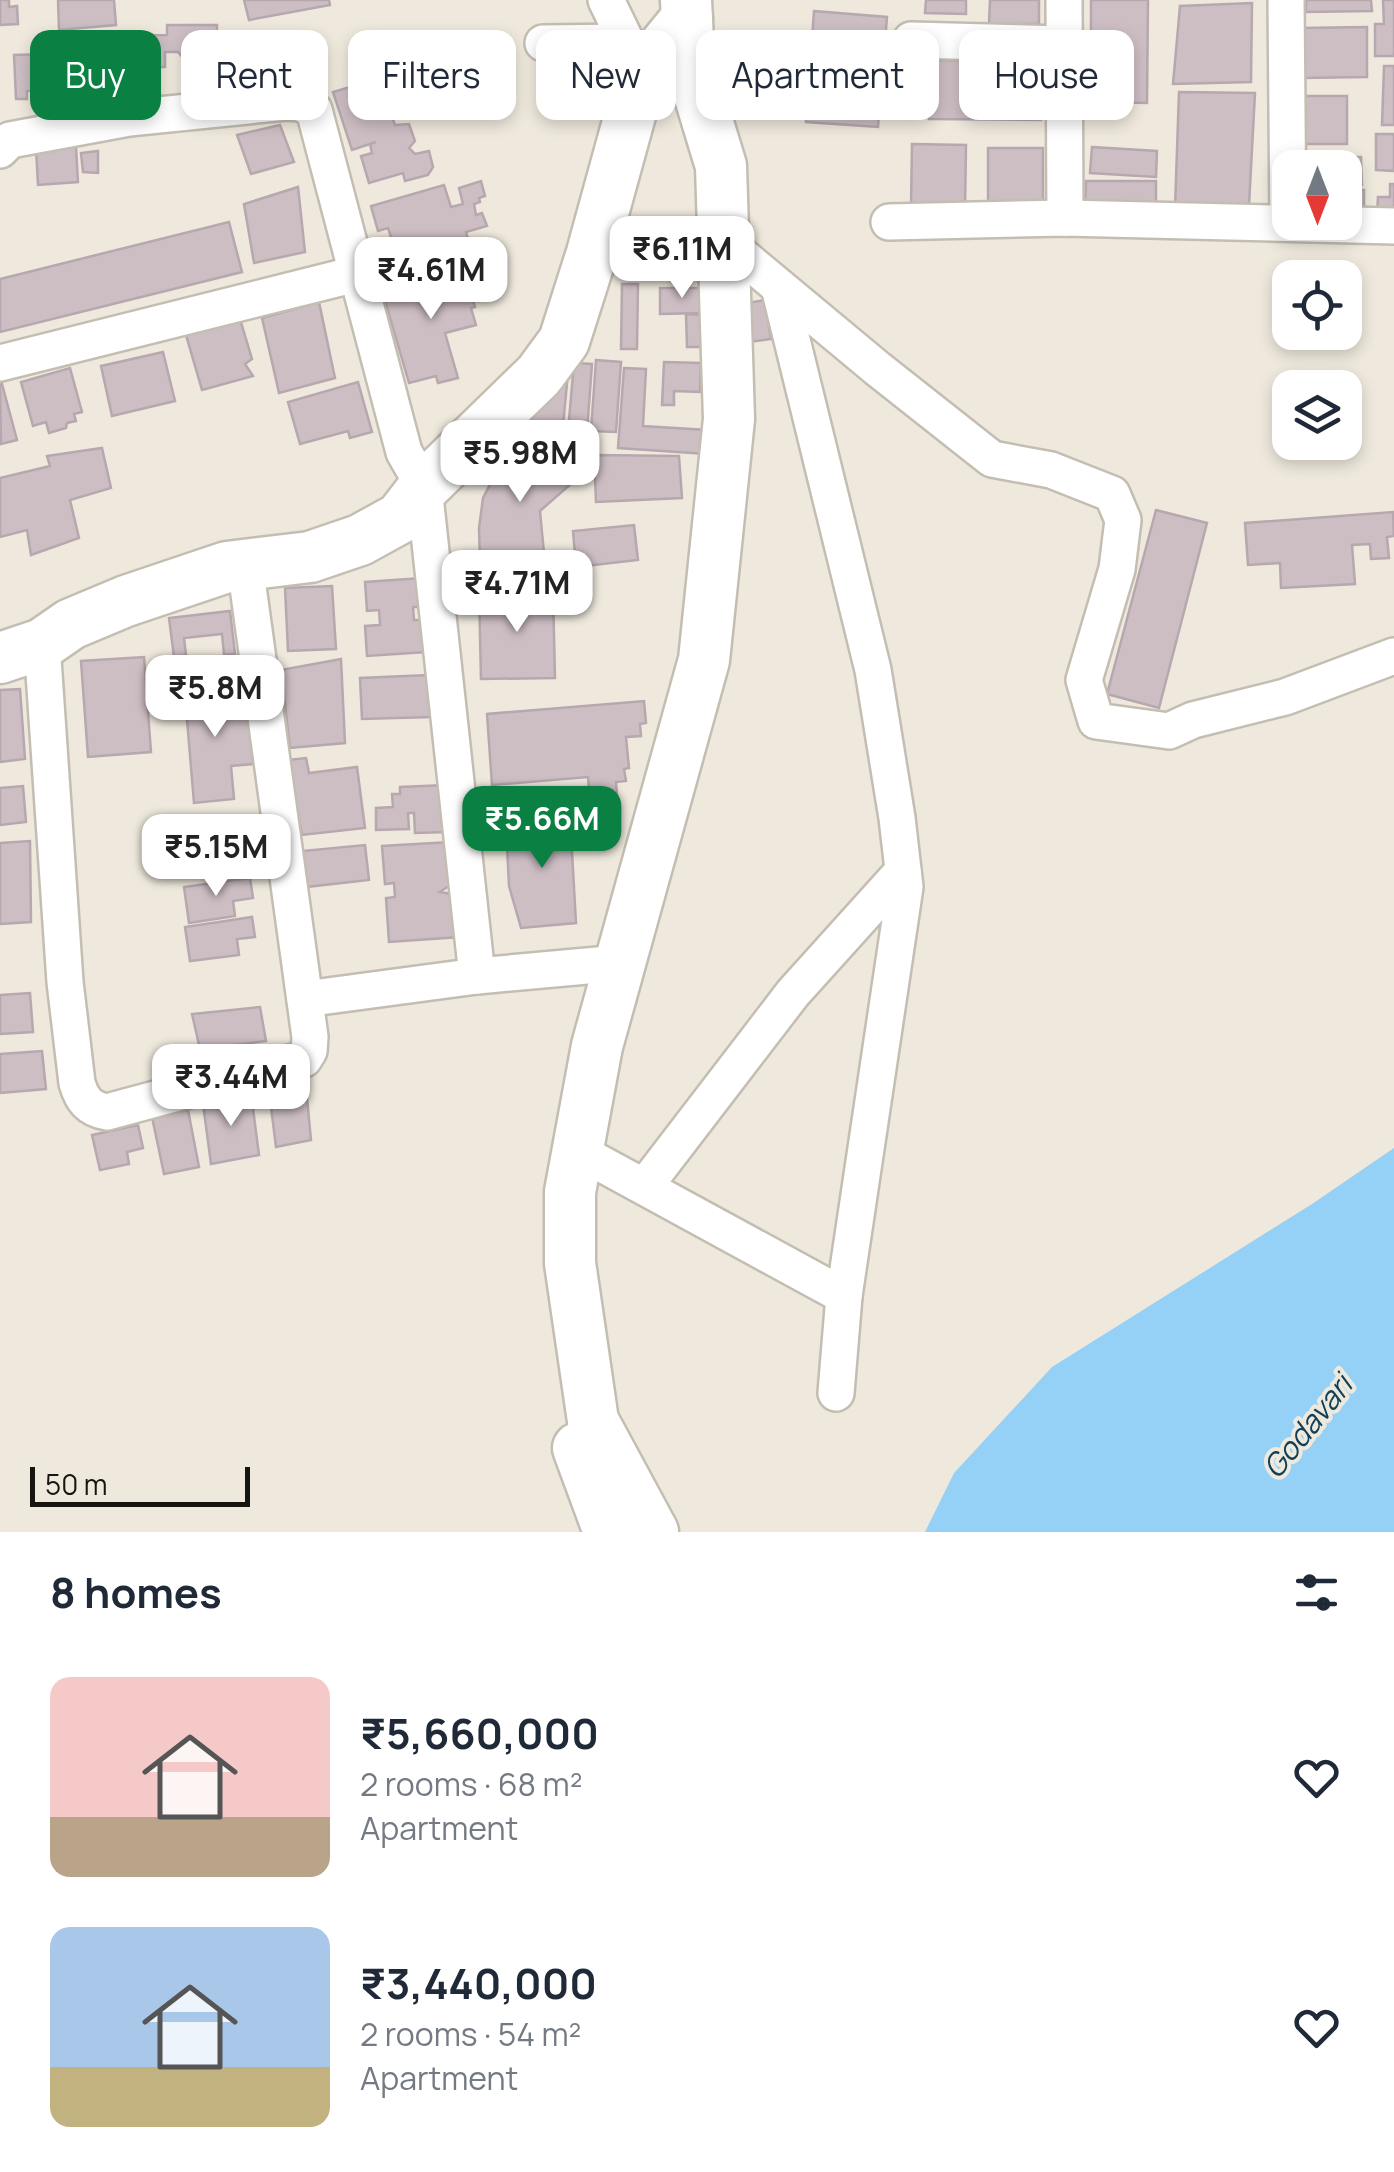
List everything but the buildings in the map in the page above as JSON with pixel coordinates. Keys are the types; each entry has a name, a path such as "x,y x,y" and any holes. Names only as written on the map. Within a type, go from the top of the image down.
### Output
{"street":[{"path":"606,0 621,30"},
{"path":"1063,30 1064,0"},
{"path":"1286,0 1287,150"},
{"path":"610,1532 578,1448 568,1342 570,1192 597,1046 704,660 729,419 721,166 689,61 686,9"},
{"path":"0,150 10,140 128,118 286,102 301,103 314,110 404,452 424,487 477,976"},
{"path":"245,565 306,999 309,1051 304,1059 107,1112 96,1110 80,1095 77,1083 21,651 126,601 227,567 310,557 360,540 400,518 424,487 539,374 564,341 629,120"},
{"path":"1064,120 1065,218"},
{"path":"890,222 1065,218 1272,223"},
{"path":"1362,225 1394,226"},
{"path":"723,240 992,458 1051,470 1112,494 1123,520 1117,569 1084,680 1096,721 1169,730 1284,697 1394,656"},
{"path":"0,363 356,274"},
{"path":"780,287 873,670 905,887 844,1296 836,1392"},
{"path":"645,1186 793,994 903,871"},
{"path":"306,999 477,976 620,963"},
{"path":"578,1150 844,1296"},
{"path":"570,1263 593,1421 654,1532"}],"water":[{"name":"Godavari","path":"1394,1148 1394,1532 925,1532 954,1473 1052,1367"}]}
